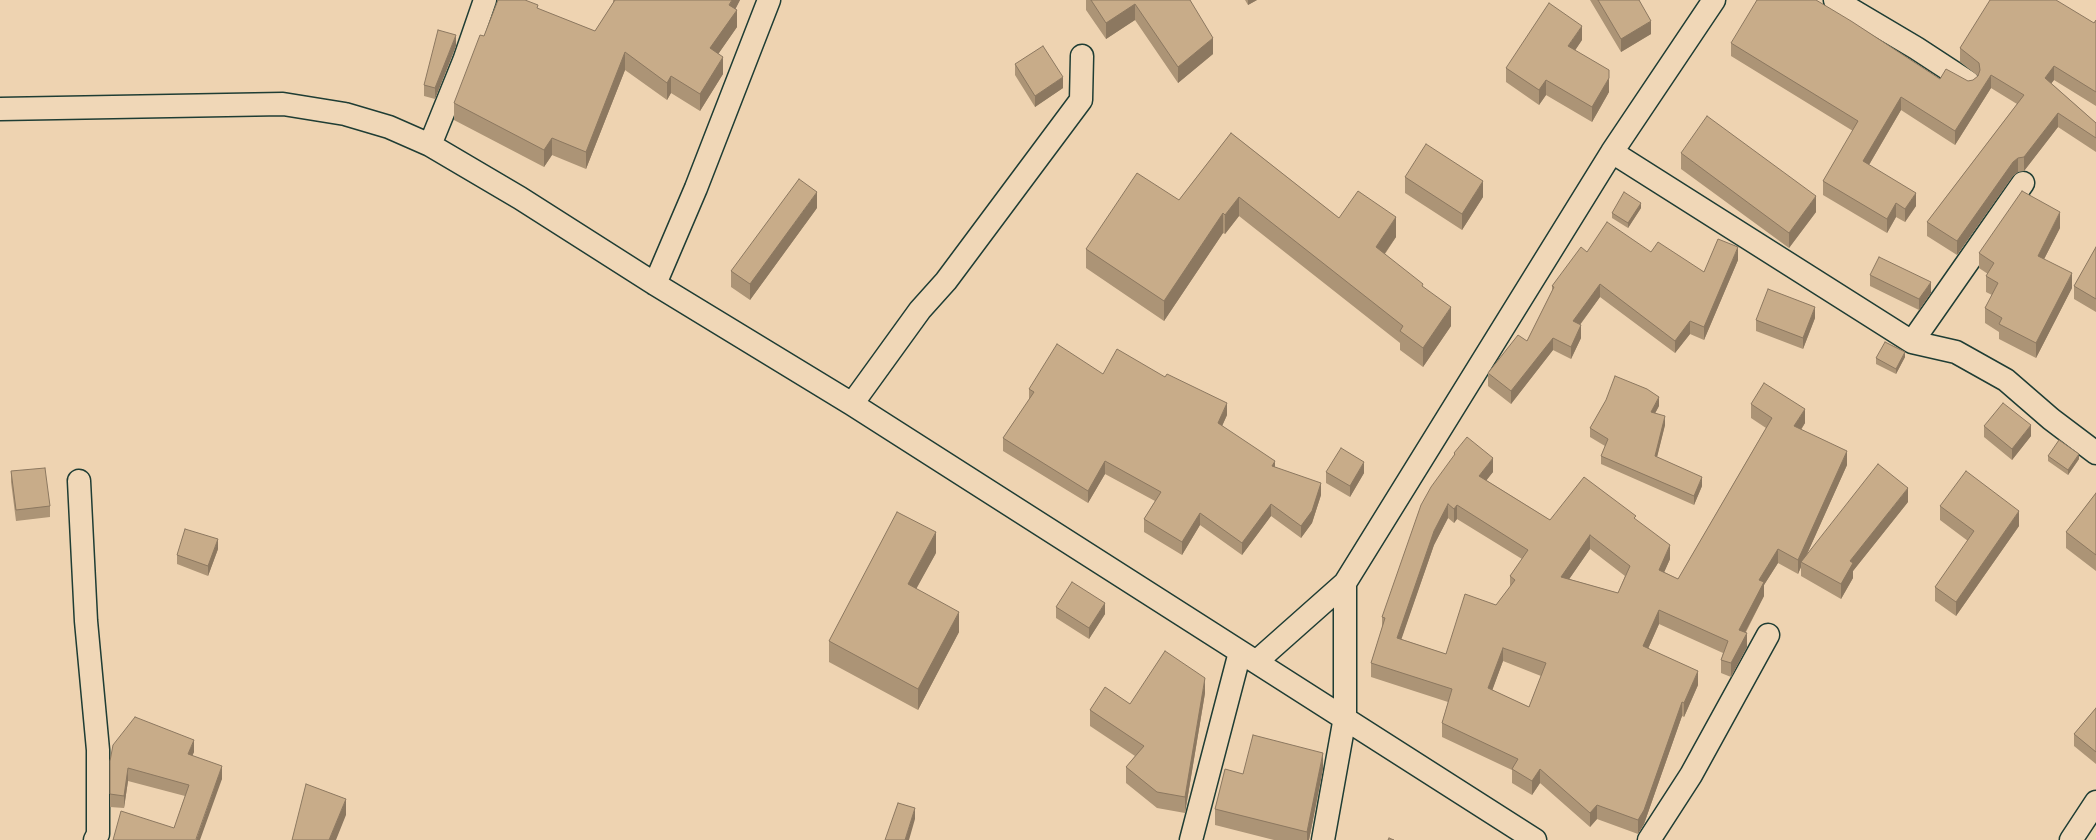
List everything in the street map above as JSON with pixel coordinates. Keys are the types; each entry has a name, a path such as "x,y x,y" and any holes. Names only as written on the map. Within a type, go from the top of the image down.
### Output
{"street":[{"path":"430,145 464,61 486,0"},
{"path":"655,284 696,188 769,0"},
{"path":"1191,840 1248,657 1345,583 1612,152 1714,0"},
{"path":"1835,0 1916,48 1968,82"},
{"path":"852,404 920,310 946,281 1081,100 1082,56"},
{"path":"0,108 283,104 353,116 389,127 430,145 520,198 655,284 852,404 1248,657 1345,717 1535,840"},
{"path":"1612,152 1912,342 1956,352 2006,380 2051,419 2096,453"},
{"path":"1912,342 2023,183"},
{"path":"79,481 86,621 98,750 98,834 96,840"},
{"path":"1323,840 1345,717 1345,583"},
{"path":"1649,840 1691,775 1768,635"},
{"path":"2071,840 2096,802"}],"building":[{"path":"498,0 525,0 538,5 537,8 595,31 615,0 732,0 729,5 737,10 710,48 723,57 700,94 671,76 667,83 625,52 586,152 552,138 544,150 454,103 480,35 484,36"},
{"path":"1091,0 1190,0 1213,38 1178,67 1135,4 1106,23"},
{"path":"1598,0 1639,0 1651,21 1621,39"},
{"path":"1757,0 1816,0 1940,79 1946,69 1968,81 1973,80 1978,76 1980,70 1979,63 1960,48 1990,0 2056,0 2094,23 2096,20 2096,92 2054,66 2045,78 2096,123 2096,138 2058,113 2024,157 2018,158 2013,162 1957,241 1927,222 2024,95 1991,75 1955,131 1901,97 1863,161 1916,193 1905,209 1896,203 1887,219 1823,181 1858,121 1731,43"},
{"path":"1549,3 1582,26 1568,46 1609,70 1609,78 1592,107 1546,80 1539,90 1506,68"},
{"path":"438,30 456,35 435,88 424,85"},
{"path":"1043,46 1063,77 1035,96 1015,64"},
{"path":"1707,116 1816,196 1789,233 1681,153"},
{"path":"1231,133 1339,218 1358,191 1396,217 1376,247 1423,284 1422,286 1451,307 1423,348 1400,331 1403,326 1239,197 1225,215 1223,213 1164,301 1086,249 1137,173 1179,200"},
{"path":"1426,144 1483,181 1462,214 1405,177"},
{"path":"799,179 817,192 750,284 731,271"},
{"path":"2022,191 2060,212 2038,256 2072,273 2036,343 1999,324 2002,318 1985,308 1998,283 1986,276 1994,263 1979,253"},
{"path":"1624,192 1641,203 1628,223 1612,213"},
{"path":"1607,222 1651,252 1658,242 1704,272 1718,239 1738,247 1704,327 1690,321 1675,341 1600,284 1573,321 1581,325 1571,347 1553,338 1511,391 1488,373 1518,335 1527,341 1554,287 1552,286 1581,247 1587,252"},
{"path":"2096,247 2096,299 2074,286"},
{"path":"1879,257 1931,282 1919,299 1870,275"},
{"path":"1768,289 1815,307 1803,338 1756,320"},
{"path":"1885,342 1905,352 1896,369 1876,358"},
{"path":"1057,344 1103,374 1117,349 1165,377 1167,374 1227,403 1218,423 1275,461 1272,466 1321,483 1312,511 1301,526 1271,504 1242,543 1200,513 1182,542 1144,519 1161,492 1105,461 1088,491 1003,438 1034,392 1029,389"},
{"path":"1615,376 1647,389 1659,397 1651,412 1665,416 1655,456 1702,477 1694,496 1601,456 1608,439 1590,428 1606,400"},
{"path":"1764,383 1805,409 1794,426 1847,451 1798,560 1778,549 1759,580 1764,582 1739,630 1747,633 1731,663 1721,660 1728,641 1659,610 1643,646 1698,671 1684,703 1682,702 1644,810 1638,820 1597,805 1590,813 1540,769 1532,781 1512,769 1518,759 1442,723 1452,689 1371,663 1385,618 1382,617 1421,505 1431,487 1455,454 1454,453 1467,437 1493,458 1479,476 1550,520 1584,477 1636,516 1634,518 1670,545 1659,570 1678,579 1772,418 1751,404","holes":["1448,504 1454,509 1457,505 1528,550 1510,576 1515,580 1496,605 1465,594 1446,654 1397,638 1434,531","1590,535 1630,566 1618,593 1561,577","1503,648 1546,663 1529,707 1488,688"]},
{"path":"2003,403 2031,425 2012,449 1984,426"},
{"path":"2059,440 2079,454 2068,470 2048,456"},
{"path":"1341,448 1364,462 1350,486 1326,472"},
{"path":"1878,464 1908,488 1850,561 1853,563 1841,584 1801,562"},
{"path":"45,468 50,506 16,510 11,471"},
{"path":"1966,471 2019,511 1956,602 1935,587 1974,531 1940,506"},
{"path":"2096,493 2096,555 2066,532"},
{"path":"897,512 936,532 908,584 959,612 918,689 829,641"},
{"path":"185,529 218,539 208,566 177,555"},
{"path":"1072,582 1105,603 1089,628 1056,607"},
{"path":"1165,651 1205,678 1185,797 1157,792 1126,767 1144,746 1090,710 1105,687 1130,704"},
{"path":"2096,708 2096,752 2074,734"},
{"path":"135,717 194,740 188,754 222,766 196,839 198,840 113,840 121,811 174,828 189,785 128,768 124,796 110,794 110,761 113,745"},
{"path":"1253,735 1323,753 1307,832 1215,809 1225,769 1243,774"},
{"path":"306,784 346,799 329,840 292,840"},
{"path":"898,803 915,808 905,840 885,840"}]}
